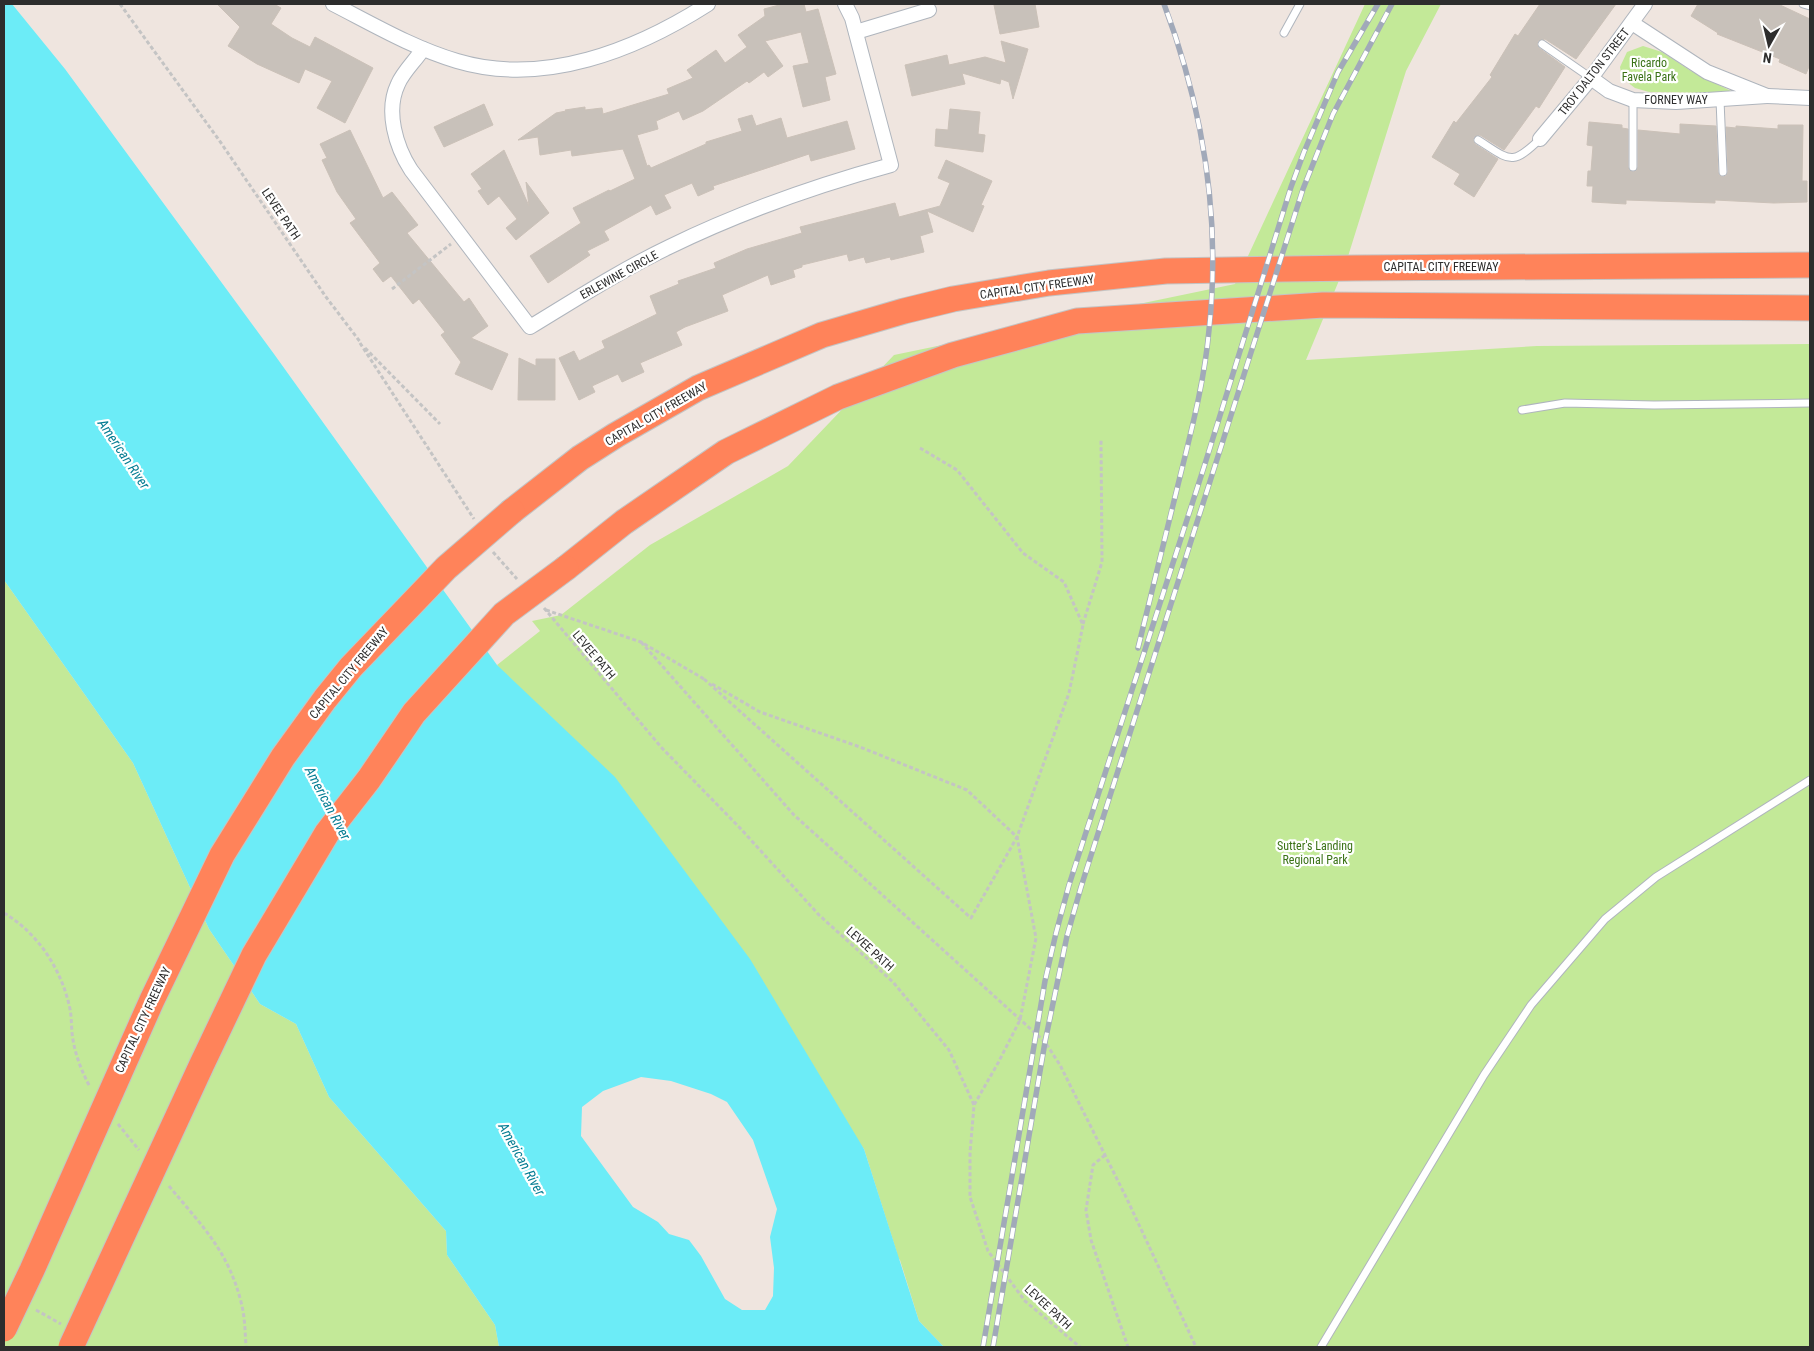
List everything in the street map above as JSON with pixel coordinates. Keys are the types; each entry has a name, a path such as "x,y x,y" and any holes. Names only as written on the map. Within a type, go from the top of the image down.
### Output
{"highway":[{"name":"CAPITAL CITY FREEWAY","path":"4,1329 152,1000 222,855 283,757 341,680 380,636 446,568 512,511 580,458 616,435 698,388 822,335 876,318 954,299 1049,283 1166,271 1810,265"},
{"path":"70,1338 254,955 327,833 369,779 414,713 504,614 624,522 726,452 838,397 952,355 1077,320 1323,305 1810,308"}],"street":[{"path":"333,4 423,50 458,62 491,68 536,69 564,65 626,47 688,17 708,4"},
{"name":"ERLEWINE CIRCLE","path":"423,50 397,85 393,110 395,136 411,170 530,327 611,278 669,247 730,219 791,195 891,166 856,32 845,4"},
{"name":"TROY DALTON STREET","path":"1540,139 1591,78 1645,4"},
{"path":"856,32 929,10"},
{"name":"FORNEY WAY","path":"1632,23 1708,72 1767,96"},
{"name":"FORNEY WAY","path":"1591,78 1609,91 1633,100 1676,102 1767,96 1810,98"}],"lane":[{"path":"1284,33 1300,4"},
{"path":"1802,4 1810,6"},
{"path":"1542,44 1591,78"},
{"path":"1633,100 1633,167"},
{"path":"1720,100 1723,172"},
{"path":"1478,140 1506,158 1516,158 1525,154 1540,139"},
{"path":"1522,410 1565,404 1810,403"},
{"path":"1322,1347 1484,1075 1525,1013 1605,919 1656,877 1810,780"}],"path":[{"name":"LEVEE PATH","path":"120,4 219,140 326,297 360,343 440,424"},
{"path":"392,288 462,237"},
{"path":"360,343 474,520"},
{"path":"704,679 971,918 1017,837 1069,693 1083,625 1102,562 1101,440"},
{"path":"920,448 958,470 1023,553 1064,582 1083,625"},
{"path":"489,545 520,582"},
{"name":"LEVEE PATH","path":"539,603 661,748 740,828 819,915 894,982 950,1050 974,1105 970,1153 970,1197 988,1251 1025,1301 1080,1347"},
{"path":"545,610 641,642 760,712 860,746 967,790 1017,837 1036,938 1020,1020 974,1105"},
{"path":"641,642 794,815 1045,1042 1060,1065 1105,1155 1196,1347"},
{"path":"4,913 33,937 45,951 60,976 71,1012 73,1040 77,1058 93,1092"},
{"path":"116,1122 141,1152"},
{"path":"1105,1155 1093,1165 1086,1210 1091,1240 1128,1347"},
{"path":"165,1182 210,1233 233,1275 242,1303 246,1347"},
{"path":"36,1310 70,1338"}],"green space":[{"name":"Sutter's Landing Regional Park","path":"1365,4 1441,4 1406,71 1345,266 1306,360 1537,346 1810,344 1810,1347 944,1347 919,1321 864,1149 497,665 540,631 532,621 561,615 650,545 788,466 894,355 1235,284"},
{"name":"Ricardo Favela Park","path":"1643,46 1662,52 1691,71 1735,93 1649,92 1635,88 1622,78 1620,67 1627,52"},
{"path":"4,580 133,763 209,929 260,1004 296,1024 329,1097 446,1231 447,1255 495,1325 499,1347 4,1347"}],"water":[{"name":"American River","path":"4,4 12,4 65,69 274,354 497,665 615,777 750,959 864,1149 919,1321 944,1347 499,1347 495,1325 447,1255 446,1231 329,1097 296,1024 260,1004 209,929 133,763 4,580","holes":["641,1077 671,1081 711,1094 727,1102 753,1140 777,1209 770,1237 774,1268 773,1296 765,1310 742,1310 725,1299 701,1256 689,1240 669,1234 658,1222 633,1207 581,1136 582,1107 603,1091"]}],"building":[{"path":"217,4 274,4 281,8 271,24 292,38 310,47 315,37 373,68 345,123 317,108 332,81 305,69 299,83 257,64 228,46 240,27"},
{"path":"783,4 804,4 806,12 818,9 836,74 825,77 830,100 803,107 793,66 809,63 801,32 765,41 783,66 768,77 764,72 749,83 747,81 703,111 683,120 679,111 656,121 658,129 637,135 647,166 649,165 651,168 706,144 706,142 742,131 738,119 752,115 756,126 781,118 787,138 847,121 855,149 811,161 809,154 713,186 714,189 698,196 692,183 664,195 671,208 656,215 651,205 604,231 609,240 587,251 590,255 548,283 530,256 581,223 573,208 635,179 623,149 572,156 571,150 540,155 538,137 518,140 556,113 565,110 585,107 585,110 602,108 603,114 669,94 667,89 693,78 687,70 716,50 725,63 747,47 738,35 765,16 764,9"},
{"path":"1035,4 1039,27 1000,34 994,5"},
{"path":"1540,4 1616,4 1576,59 1545,39 1538,41 1539,48 1565,67 1539,108 1536,106 1504,150 1480,135 1474,137 1475,144 1498,159 1474,197 1454,184 1460,174 1432,157 1454,121 1456,123 1492,77 1490,75 1515,34 1518,36"},
{"path":"1698,4 1778,4 1810,19 1810,64 1806,74 1779,62 1780,59 1717,34 1691,16"},
{"path":"1001,41 1028,49 1013,99 1009,82 1001,79 1000,84 962,73 965,84 912,96 905,65 947,55 949,65 985,57 1006,63"},
{"path":"484,104 493,125 444,147 434,127"},
{"path":"950,109 980,112 978,134 985,135 983,152 935,146 936,129 948,130"},
{"path":"1589,122 1622,125 1622,128 1628,129 1628,167 1633,172 1638,167 1638,130 1680,134 1680,124 1716,126 1718,172 1723,177 1728,172 1726,127 1778,129 1778,125 1803,125 1802,181 1807,181 1807,202 1774,203 1715,200 1715,203 1626,200 1626,204 1592,202 1593,186 1587,186 1588,171 1591,171 1593,146 1587,145"},
{"path":"350,130 383,198 392,192 418,225 407,233 464,302 469,298 488,326 471,338 508,354 492,390 455,374 461,362 441,335 445,332 419,299 413,304 391,276 383,282 373,269 380,263 350,223 356,219 337,192 322,160 327,158 320,144"},
{"path":"504,150 529,206 526,182 549,213 516,240 506,228 517,219 499,196 488,205 478,191 482,189 471,174"},
{"path":"946,160 992,181 981,205 984,206 973,232 927,211 933,232 920,236 924,252 891,260 890,257 866,263 864,257 849,261 847,254 802,265 802,267 793,270 795,277 771,285 768,275 722,295 728,311 676,332 682,345 640,363 644,372 622,382 618,374 592,386 595,392 579,400 559,358 574,351 579,361 605,348 602,341 657,314 650,296 679,284 678,281 716,268 714,263 747,249 802,233 800,227 895,203 899,217 940,206 950,183 938,178"},
{"path":"519,358 536,366 536,359 555,359 555,400 518,400"}],"railway":[{"path":"1138,648 1200,392 1207,351 1212,288 1213,247 1206,164 1189,83 1178,43 1164,4"},
{"path":"983,1347 1045,981 1069,885 1204,467 1291,187 1338,72 1378,4"},
{"path":"993,1347 1045,1042 1067,936 1081,887 1303,189 1333,114 1392,4"}]}
